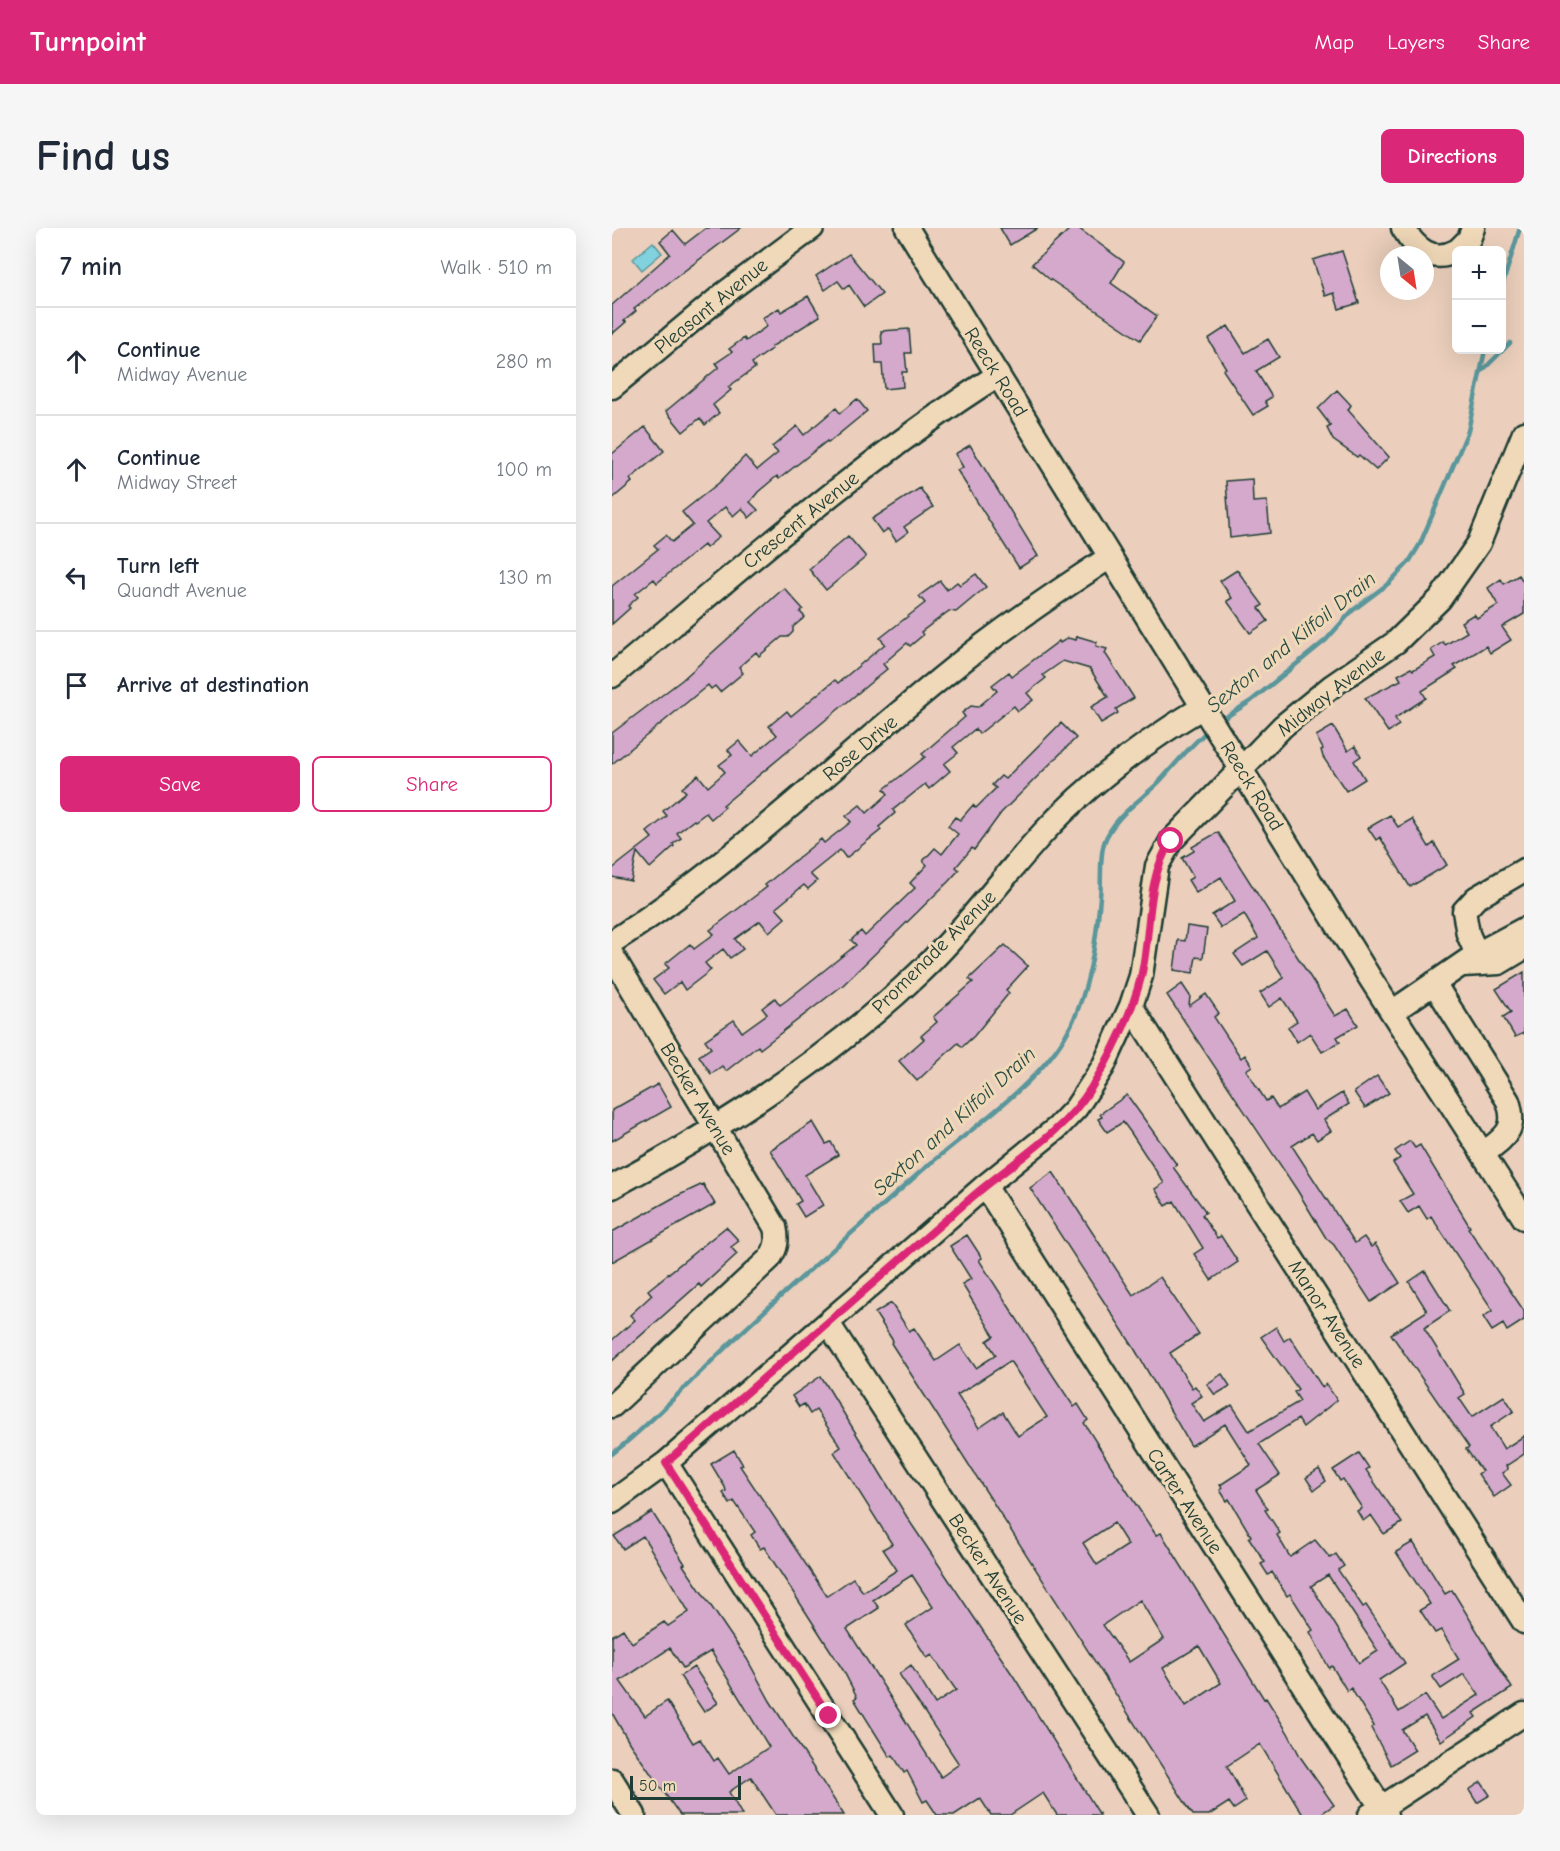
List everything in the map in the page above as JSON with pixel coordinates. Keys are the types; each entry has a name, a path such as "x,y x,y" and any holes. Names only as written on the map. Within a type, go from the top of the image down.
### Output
{"street":[{"name":"Pleasant Avenue","path":"612,387 725,293 812,228"},
{"name":"Reeck Road","path":"908,228 1392,1012 1524,1218"},
{"path":"1403,228 1418,249 1451,253 1470,238 1473,228"},
{"name":"Crescent Avenue","path":"612,676 883,453 939,412 998,375"},
{"name":"Midway Avenue","path":"612,1502 666,1463 985,1186 1057,1128 1076,1108 1103,1067 1131,1006 1141,976 1155,877 1161,856 1171,841 1297,714 1332,686 1396,642 1440,599 1479,543 1524,433"},
{"name":"Rose Drive","path":"612,942 662,910 711,873 983,645 1045,600 1110,558"},
{"name":"Promenade Avenue","path":"612,1187 715,1126 805,1068 880,1009 958,933 1068,808 1101,779 1205,710"},
{"path":"1469,960 1464,911 1476,898 1524,870"},
{"path":"1392,1012 1469,960 1524,929"},
{"path":"1469,960 1499,963 1524,948"},
{"name":"Becker Avenue","path":"612,955 775,1227 777,1244 769,1259 612,1406"},
{"path":"1434,983 1508,1101 1513,1114 1508,1134 1483,1154"},
{"name":"Manor Avenue","path":"1131,1006 1524,1622"},
{"name":"Carter Avenue","path":"985,1186 1379,1812"},
{"name":"Becker Avenue","path":"828,1323 1148,1815"},
{"path":"666,1463 892,1815"},
{"path":"1379,1812 1524,1714"},
{"path":"612,1780 634,1815"}],"water":[{"path":"653,242 662,253 642,270 633,259"}],"building":[{"path":"706,228 741,228 634,309 636,311 612,334 612,305 670,254 660,241 673,230 685,244"},
{"path":"1000,228 1038,228 1010,245"},
{"path":"1071,228 1078,228 1124,262 1111,283 1157,316 1140,340 1048,278 1032,264"},
{"path":"1342,251 1359,303 1339,309 1334,293 1325,296 1313,260"},
{"path":"849,254 882,294 864,307 849,285 844,289 838,281 825,290 816,276"},
{"path":"808,296 820,316 771,347 772,349 752,363 755,368 728,387 731,390 713,405 719,413 705,425 700,418 683,432 666,411 719,367 716,363 732,352 729,349 744,338 746,341 767,326 762,318 779,308 781,312"},
{"path":"1228,326 1245,353 1268,339 1279,357 1256,371 1272,397 1265,401 1268,406 1253,415 1223,370 1226,368 1208,339"},
{"path":"909,329 911,353 905,353 907,372 902,372 903,387 884,389 882,364 876,364 875,344 882,344 881,331"},
{"path":"1337,390 1351,405 1348,410 1389,457 1376,470 1359,455 1357,457 1333,440 1327,428 1331,426 1318,409"},
{"path":"857,399 867,411 828,443 827,441 779,479 777,476 758,492 750,502 758,510 749,518 742,508 733,516 725,507 706,523 719,537 706,548 704,545 657,583 654,579 635,594 638,597 628,606 630,608 612,624 612,586 658,549 654,545 666,535 672,542 693,525 682,512 720,482 745,456 757,470 778,453 772,447 797,426 804,435 836,408 840,413"},
{"path":"645,427 664,451 630,479 632,482 612,499 612,454"},
{"path":"970,445 1038,556 1019,568 957,470 963,467 955,454"},
{"path":"1252,479 1253,502 1267,501 1270,533 1230,538 1226,481"},
{"path":"920,488 933,507 904,527 908,532 896,541 888,529 882,533 872,519"},
{"path":"848,536 866,557 826,590 809,569"},
{"path":"1237,570 1263,605 1259,608 1268,621 1250,633 1227,601 1232,598 1220,581"},
{"path":"976,574 986,587 956,612 949,611 921,632 923,635 910,646 907,643 883,664 887,669 723,805 725,807 711,819 706,813 677,833 681,838 650,868 637,852 631,881 612,877 612,869 652,838 647,832 667,816 663,811 686,792 682,788 698,775 708,787 725,772 719,765 732,755 728,750 739,741 752,756 777,735 769,726 787,711 791,716 835,680 838,683 885,644 880,638 925,603 919,596 940,581 947,590 957,582 960,585"},
{"path":"1519,575 1524,583 1524,614 1502,627 1511,640 1490,653 1486,646 1454,666 1457,669 1422,691 1426,698 1395,718 1399,725 1388,732 1365,698 1401,680 1398,675 1411,668 1413,670 1435,657 1431,650 1443,642 1445,645 1467,632 1461,622 1474,614 1477,618 1498,605 1488,588 1501,579 1504,584"},
{"path":"784,588 803,609 800,612 805,617 793,627 793,632 788,637 782,637 759,656 756,652 739,667 743,673 720,692 715,686 711,689 708,685 612,764 612,733 682,680"},
{"path":"1077,636 1097,642 1096,646 1107,649 1105,653 1134,698 1116,709 1118,713 1101,723 1091,707 1108,697 1090,669 1063,661 1043,675 1046,678 1027,693 1033,700 1018,711 1014,706 979,734 975,729 953,747 958,753 944,764 950,771 929,789 925,784 893,810 895,813 879,827 881,830 846,858 840,850 810,874 817,881 808,889 804,885 776,908 785,918 769,932 760,921 735,939 743,949 730,958 723,949 705,963 711,970 685,990 680,982 664,994 653,980 669,968 665,964 690,944 694,949 714,934 710,930 767,887 765,885 821,839 824,843 851,822 846,816 860,805 867,813 888,794 884,789 925,757 922,754 965,717 962,713 971,706 978,707 997,691 992,685 1009,672 1012,676 1059,641 1060,643 1068,638 1076,640"},
{"path":"1061,723 1076,738 1001,813 974,850 972,848 956,867 959,870 948,882 843,985 760,1049 758,1046 726,1071 722,1066 711,1074 699,1056 711,1048 705,1040 734,1020 742,1032 767,1014 762,1008 775,998 780,1005 856,945 851,940 861,931 865,936 915,888 910,883 927,865 923,861 935,848 942,854 958,834 948,826 955,817 960,820 973,805 976,808 996,788 992,785 1001,776 1005,779"},
{"path":"1333,726 1348,751 1355,746 1361,756 1354,761 1365,779 1346,791 1323,757 1321,750 1323,749 1316,736"},
{"path":"1390,815 1398,827 1412,819 1429,847 1434,843 1447,865 1410,887 1380,837 1376,840 1368,828"},
{"path":"1218,832 1335,1016 1348,1009 1358,1025 1337,1037 1340,1042 1322,1052 1310,1033 1297,1042 1288,1027 1297,1021 1282,998 1269,1007 1260,993 1284,978 1267,951 1243,966 1234,954 1258,938 1244,914 1221,928 1212,915 1235,901 1221,877 1196,893 1188,880 1193,877 1182,858 1194,851 1192,847"},
{"path":"1187,926 1207,929 1203,958 1196,957 1193,973 1174,970 1178,940 1185,941"},
{"path":"1005,945 1028,966 1006,990 1009,993 974,1036 962,1047 958,1043 917,1081 899,1061 924,1039 921,1036 937,1022 933,1017 973,982 969,979"},
{"path":"1524,972 1524,1033 1515,1037 1503,1017 1511,1012 1496,989"},
{"path":"1182,984 1190,996 1189,1006 1206,994 1219,1013 1214,1017 1241,1058 1245,1055 1252,1066 1246,1070 1266,1101 1271,1098 1278,1109 1304,1092 1315,1110 1342,1093 1349,1104 1324,1120 1331,1131 1317,1140 1312,1133 1292,1146 1355,1243 1364,1237 1371,1247 1375,1244 1400,1283 1371,1302 1334,1245 1326,1238 1297,1190 1167,995"},
{"path":"1377,1076 1389,1093 1365,1108 1354,1092"},
{"path":"658,1084 671,1107 612,1141 612,1110"},
{"path":"1127,1095 1177,1165 1173,1167 1206,1212 1202,1215 1217,1238 1221,1236 1238,1262 1211,1280 1194,1254 1203,1248 1174,1201 1166,1206 1155,1189 1164,1183 1131,1133 1123,1122 1107,1132 1098,1119 1102,1117 1100,1114"},
{"path":"813,1122 826,1144 831,1142 838,1155 805,1175 823,1205 804,1217 796,1204 801,1201 770,1150"},
{"path":"1410,1141 1415,1148 1420,1145 1470,1227 1468,1228 1524,1311 1524,1320 1507,1331 1503,1324 1492,1331 1483,1317 1492,1311 1490,1306 1431,1216 1427,1219 1419,1206 1408,1213 1400,1201 1413,1194 1393,1163 1400,1158 1395,1151"},
{"path":"1053,1172 1133,1295 1160,1277 1199,1334 1170,1353 1192,1388 1195,1386 1202,1396 1191,1403 1204,1422 1232,1405 1249,1431 1300,1401 1294,1392 1298,1389 1261,1337 1276,1327 1284,1341 1290,1337 1322,1387 1326,1384 1337,1400 1303,1427 1298,1419 1259,1444 1280,1475 1256,1490 1268,1509 1265,1510 1280,1533 1277,1535 1290,1557 1315,1540 1330,1558 1336,1554 1344,1566 1338,1570 1363,1607 1366,1605 1405,1663 1379,1680 1399,1712 1425,1695 1441,1719 1479,1695 1464,1674 1441,1689 1432,1676 1459,1659 1441,1630 1435,1633 1420,1610 1430,1604 1396,1552 1413,1542 1445,1594 1452,1590 1512,1688 1473,1713 1476,1717 1441,1741 1425,1716 1402,1730 1415,1750 1391,1765 1371,1728 1374,1726 1351,1688 1347,1691 1332,1666 1329,1668 1310,1632 1313,1630 1290,1594 1287,1596 1272,1572 1268,1575 1261,1564 1265,1562 1249,1538 1251,1536 1229,1499 1227,1501 1220,1490 1222,1488 1220,1485 1251,1465 1225,1424 1191,1446 1134,1348 1030,1188","holes":["1328,1575 1378,1651 1359,1663 1311,1586"]},
{"path":"703,1184 715,1204 612,1262 612,1232"},
{"path":"726,1227 739,1241 731,1247 737,1254 701,1287 699,1284 612,1361 612,1340 635,1320 630,1315 652,1295 648,1290"},
{"path":"967,1235 982,1258 979,1260 1054,1377 1074,1407 1078,1404 1088,1420 1084,1423 1127,1491 1156,1535 1161,1533 1264,1699 1266,1698 1288,1733 1301,1758 1334,1805 1319,1815 1303,1815 1260,1744 1227,1766 1246,1801 1234,1809 1229,1802 1209,1815 1193,1815 891,1343 893,1341 875,1313 891,1303 909,1331 914,1328 936,1361 960,1345 976,1368 996,1355 987,1341 994,1336 962,1284 971,1279 950,1246","holes":["1010,1361 1047,1417 1018,1436 1003,1412 979,1428 957,1395","1114,1523 1128,1545 1097,1565 1083,1543","1140,1600 1164,1639 1129,1662 1103,1625","1199,1646 1221,1683 1186,1706 1163,1668"]},
{"path":"1425,1271 1450,1311 1424,1328 1465,1394 1459,1398 1472,1417 1504,1396 1514,1411 1490,1427 1504,1449 1524,1436 1524,1454 1506,1466 1508,1469 1502,1473 1511,1485 1494,1497 1478,1474 1482,1471 1466,1449 1469,1447 1391,1334 1427,1311 1409,1282"},
{"path":"1222,1374 1230,1386 1215,1395 1207,1384"},
{"path":"821,1376 910,1522 1014,1677 1100,1815 1057,1815 1043,1793 1010,1815 991,1815 980,1798 954,1815 937,1815 927,1800 923,1802 907,1771 904,1773 893,1755 890,1757 854,1699 857,1697 843,1670 764,1547 760,1549 751,1535 755,1532 734,1501 730,1504 723,1493 726,1491 725,1487 711,1464 734,1450 743,1465 740,1466 827,1596 853,1578 863,1592 897,1570 883,1549 892,1544 834,1452 841,1447 816,1410 810,1414 804,1404 799,1407 792,1396","holes":["912,1575 933,1607 906,1625 927,1658 932,1655 956,1690 935,1704 911,1665 899,1674 959,1764 941,1777 847,1629 879,1608 873,1600"]},
{"path":"1359,1453 1369,1468 1366,1470 1402,1523 1384,1534 1371,1515 1363,1521 1357,1511 1362,1508 1343,1479 1340,1481 1333,1470"},
{"path":"1319,1469 1326,1481 1314,1490 1306,1478"},
{"path":"652,1512 685,1564 683,1565 747,1659 770,1701 844,1815 776,1815 751,1777 729,1792 742,1815 680,1815 630,1744 612,1713 612,1636 623,1629 632,1643 664,1622 668,1626 689,1612 643,1536 623,1549 614,1536","holes":["670,1648 683,1668 711,1651 769,1747 729,1774 718,1758 714,1761 700,1739 693,1743 667,1701 645,1716 620,1681"]},
{"path":"694,1667 718,1703 704,1712 680,1676"},
{"path":"1481,1782 1490,1795 1477,1803 1469,1790"}],"waterway":[{"name":"Sexton and Kilfoil Drain","path":"1506,273 1520,228"},
{"path":"1480,373 1510,343"},
{"name":"Sexton and Kilfoil Drain","path":"1218,722 1251,701 1326,640 1352,611 1389,583 1409,562 1420,544 1468,431 1484,354"},
{"name":"Sexton and Kilfoil Drain","path":"612,1454 645,1426 784,1293 918,1174 997,1110 1051,1057 1073,1022 1090,969 1101,890 1102,849 1108,833 1121,817 1159,782 1210,729"}],"route":[{"path":"829,1716 666,1463 985,1186 1057,1128 1076,1108 1103,1067 1131,1006 1141,976 1157,866 1171,841"}]}
